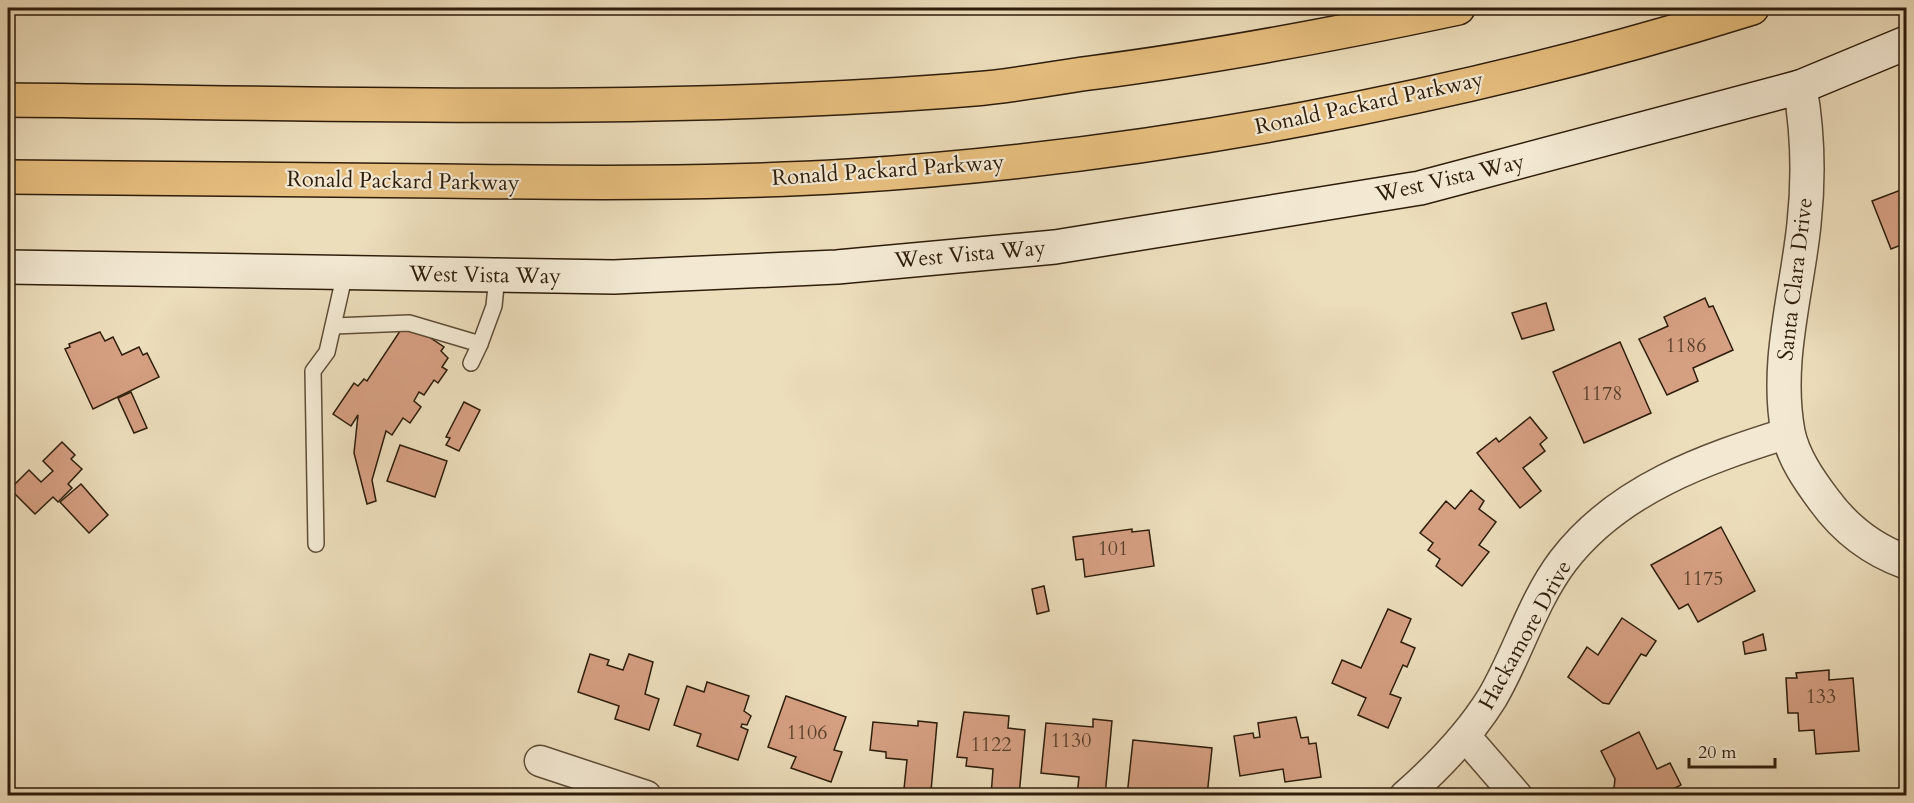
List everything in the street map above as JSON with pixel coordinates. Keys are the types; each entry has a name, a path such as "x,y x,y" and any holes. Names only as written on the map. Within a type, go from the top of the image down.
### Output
{"highway":[{"path":"8,100 664,105 795,102 979,88 1159,64 1346,32 1458,8"},
{"name":"Ronald Packard Parkway","path":"8,177 667,183 851,176 1034,159 1283,122 1465,84 1584,55 1752,8"}],"main road":[{"name":"West Vista Way","path":"8,267 614,277 837,267 1055,247 1420,188 1800,87 1906,43"},
{"name":"Santa Clara Drive","path":"1800,87 1808,161 1804,224 1784,360 1788,433 1805,476 1831,510 1862,539 1889,556 1906,562"}],"street":[{"name":"Hackamore Drive","path":"1405,795 1428,776 1465,736 1492,697 1530,619 1563,561 1600,523 1631,499 1667,477 1724,452 1788,433"},
{"path":"1465,736 1517,795"},
{"path":"540,762 646,795"}],"lane":[{"path":"316,544 314,371 327,352 345,273"},
{"path":"471,363 494,306 497,276"},
{"path":"334,326 409,323 480,344"}],"building":[{"path":"1906,188 1906,243 1891,249 1872,201"},
{"path":"1705,298 1709,307 1713,306 1733,350 1693,368 1698,381 1667,395 1639,339 1668,326 1664,317"},
{"path":"1546,303 1554,330 1522,339 1512,313"},
{"path":"402,328 420,331 444,347 441,351 448,358 442,367 447,370 438,383 434,380 424,395 419,392 414,401 421,407 410,423 403,418 392,435 386,431 372,480 376,501 367,504 354,453 358,415 351,426 333,414 354,383 358,386 364,379 367,381"},
{"path":"100,332 105,341 113,337 122,355 139,347 143,355 147,353 159,377 93,409 65,349 70,347 69,344"},
{"path":"1620,342 1651,413 1584,443 1553,372"},
{"path":"131,392 147,428 134,433 118,398"},
{"path":"464,402 480,410 459,451 446,445 450,438 446,437"},
{"path":"1530,417 1547,438 1540,444 1545,451 1523,468 1541,491 1520,508 1477,453 1496,438 1499,442"},
{"path":"62,442 75,455 71,459 82,469 68,484 72,488 58,502 53,497 35,514 10,489 29,470 41,482 53,471 43,461"},
{"path":"400,445 447,461 435,497 387,481"},
{"path":"81,484 108,515 89,533 60,502"},
{"path":"1471,490 1484,501 1479,509 1496,522 1479,545 1489,552 1462,586 1436,566 1440,559 1428,550 1433,543 1420,533 1446,501 1455,509"},
{"path":"1721,527 1755,591 1698,622 1688,604 1679,609 1651,565"},
{"path":"1132,529 1132,532 1149,530 1154,566 1085,577 1083,559 1076,560 1073,537"},
{"path":"1044,586 1049,611 1037,614 1032,589"},
{"path":"1388,609 1411,619 1401,642 1415,648 1407,667 1403,665 1390,694 1401,698 1388,728 1358,715 1366,698 1332,683 1342,660 1361,668"},
{"path":"1622,618 1656,641 1646,656 1641,654 1609,704 1603,703 1568,677 1587,647 1598,655"},
{"path":"1763,634 1766,650 1745,654 1743,642"},
{"path":"590,654 609,660 607,665 623,670 629,654 653,662 645,694 659,699 649,730 615,719 619,706 578,692"},
{"path":"1829,670 1829,680 1853,678 1859,751 1816,754 1814,730 1799,731 1798,713 1788,713 1786,678 1797,678 1796,673"},
{"path":"707,682 749,696 744,711 751,716 747,725 742,724 741,727 748,730 738,760 697,746 701,734 674,725 687,686 704,692"},
{"path":"786,696 846,717 834,750 842,752 831,782 791,768 796,757 768,747"},
{"path":"1902,700 1906,700 1906,774"},
{"path":"964,712 1009,716 1008,728 1025,730 1019,796 991,796 993,769 966,766 967,758 957,757"},
{"path":"1296,717 1301,738 1308,737 1309,744 1316,743 1321,777 1285,782 1283,769 1240,776 1234,736 1253,733 1254,738 1260,737 1258,723"},
{"path":"1093,719 1112,721 1105,796 1077,796 1079,777 1041,773 1046,723 1093,727"},
{"path":"918,721 937,723 931,791 904,789 907,760 886,758 886,752 870,750 873,722 918,726"},
{"path":"1639,732 1657,769 1670,763 1681,785 1660,796 1597,796 1614,788 1615,779 1601,751"},
{"path":"1133,740 1212,748 1207,796 1127,796"}]}
